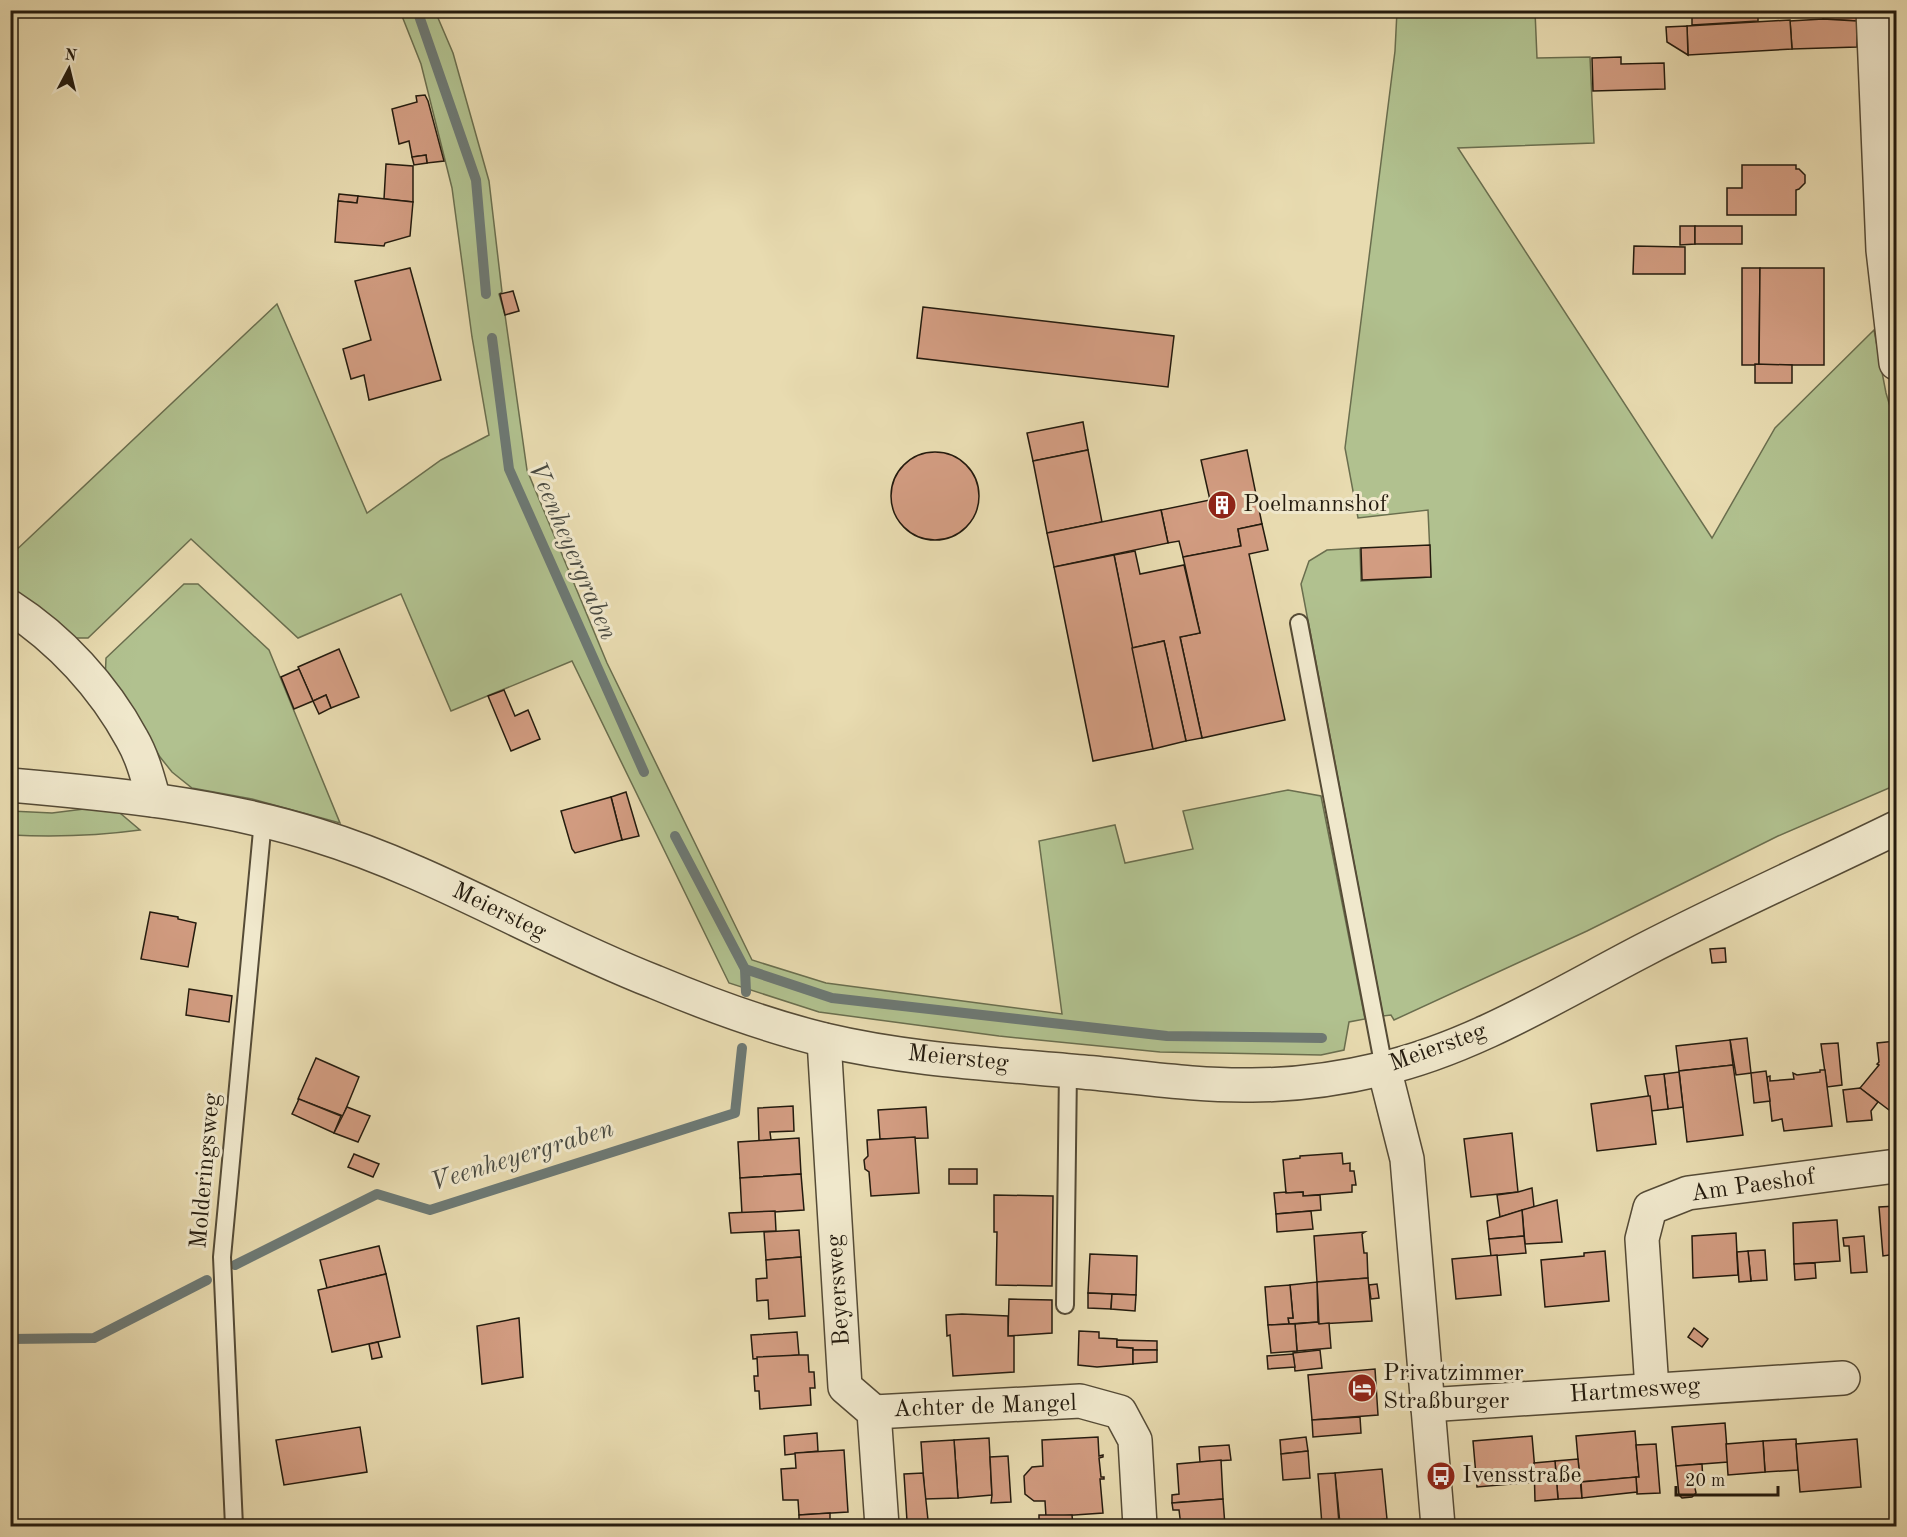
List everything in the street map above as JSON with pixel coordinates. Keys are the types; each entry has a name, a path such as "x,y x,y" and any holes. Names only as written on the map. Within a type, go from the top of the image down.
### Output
{"street":[{"path":"1873,10 1887,134 1883,250 1896,363"},
{"path":"10,607 28,618 56,641 118,714 146,770 154,800"},
{"name":"Meiersteg","path":"10,785 154,800 263,820 374,855 418,873 601,960 658,984 750,1018 824,1040 922,1056 1190,1082 1251,1085 1311,1082 1384,1068 1472,1039 1677,933 1896,828"},
{"name":"Beyersweg","path":"824,1040 845,1387 874,1412"},
{"path":"1384,1068 1407,1159 1438,1527"},
{"name":"Am Paeshof","path":"1653,1389 1642,1239 1650,1208 1688,1193 1896,1166"},
{"name":"Hartmesweg","path":"1427,1405 1843,1378"},
{"name":"Achter de Mangel","path":"874,1412 1080,1401 1120,1412 1135,1440 1140,1527"},
{"path":"874,1412 882,1527"}],"lane":[{"path":"1299,623 1384,1068"},
{"name":"Molderingsweg","path":"234,1527 222,1257 263,820"},
{"path":"1065,1305 1068,1070"}],"green space":[{"path":"400,11 435,11 453,53 489,181 502,292 499,294 505,315 527,470 607,663 752,960 826,983 1062,1014 1039,841 1115,825 1125,863 1193,849 1183,811 1288,790 1321,796 1365,1019 1349,1022 1344,1050 1321,1055 1160,1052 999,1036 819,1012 729,983 572,661 451,711 401,594 298,638 191,539 88,638 66,638 11,593 11,555 277,304 367,513 441,460 489,435 472,337 452,188 421,64"},
{"path":"1397,11 1535,11 1537,58 1590,57 1594,143 1458,148 1712,538 1775,428 1874,330 1886,393 1896,426 1896,785 1778,836 1587,931 1394,1020 1391,1015 1383,1016 1301,584 1309,561 1327,550 1360,548 1361,581 1431,577 1428,510 1358,518 1345,448 1395,51"},
{"path":"184,584 198,584 269,650 340,823 252,799 192,788 172,772 160,757 143,727 105,682 106,658"},
{"path":"114,808 140,830 75,836 11,835 11,811 52,813"}],"building":[{"path":"1692,10 1758,10 1758,21 1692,25"},
{"path":"1823,10 1856,10 1857,21 1823,19"},
{"path":"1823,19 1857,21 1857,47 1792,49 1790,21"},
{"path":"1790,20 1792,49 1688,55 1687,26"},
{"path":"1687,26 1688,55 1667,42 1666,27"},
{"path":"1621,57 1621,64 1664,63 1665,89 1593,91 1592,58"},
{"path":"425,95 444,161 427,163 426,155 412,157 409,141 399,144 392,109 417,102 416,96"},
{"path":"426,155 427,163 414,165 412,157"},
{"path":"386,164 413,166 413,202 384,199"},
{"path":"1742,165 1796,165 1796,169 1805,175 1805,183 1796,190 1796,215 1727,215 1727,188 1742,188"},
{"path":"339,194 358,196 357,203 338,201"},
{"path":"358,196 413,202 410,236 385,243 384,246 335,242 338,201 357,203"},
{"path":"1680,226 1695,226 1695,244 1680,245"},
{"path":"1695,226 1742,226 1742,244 1695,244"},
{"path":"1634,246 1685,247 1685,274 1633,274"},
{"path":"410,268 441,380 369,400 364,375 351,379 343,349 371,340 355,281"},
{"path":"1742,268 1760,268 1759,365 1742,365"},
{"path":"1760,268 1824,268 1824,365 1759,365"},
{"path":"513,291 519,311 505,315 500,294"},
{"path":"923,307 1174,336 1168,387 917,358"},
{"path":"1755,364 1792,365 1792,383 1755,383"},
{"path":"1083,422 1088,450 1033,461 1027,433"},
{"path":"1088,450 1102,522 1047,533 1033,461"},
{"name":"Poelmannshof","path":"1247,450 1262,524 1238,529 1241,546 1183,557 1179,541 1168,543 1161,510 1210,500 1201,460"},
{"path":"935,452 952,456 966,465 975,479 979,496 975,513 966,527 952,536 935,540 918,536 904,527 895,513 891,496 895,479 904,465 918,456"},
{"path":"1161,510 1168,543 1054,567 1047,533"},
{"path":"1262,524 1268,550 1249,554 1285,720 1202,738 1180,637 1200,633 1183,557 1241,546 1238,529"},
{"path":"1430,545 1431,577 1362,580 1361,548"},
{"path":"1135,551 1140,574 1184,565 1200,633 1180,637 1202,738 1186,741 1164,641 1132,648 1114,555"},
{"path":"1114,555 1153,749 1093,761 1054,567"},
{"path":"1164,641 1186,741 1153,749 1132,648"},
{"path":"339,649 359,697 331,708 326,695 313,701 298,667"},
{"path":"299,669 313,701 294,709 281,677"},
{"path":"504,690 515,716 528,710 540,739 511,751 488,696"},
{"path":"326,695 331,708 319,714 313,701"},
{"path":"626,792 639,836 622,840 611,797"},
{"path":"611,797 622,840 575,853 561,811"},
{"path":"150,912 196,923 188,967 141,959"},
{"path":"1725,948 1726,962 1712,963 1710,949"},
{"path":"189,989 232,996 229,1022 186,1015"},
{"path":"1747,1038 1751,1073 1736,1075 1730,1040"},
{"path":"1730,1040 1733,1065 1679,1071 1676,1046"},
{"path":"1896,1041 1896,1108 1893,1113 1860,1088 1879,1065 1877,1064 1879,1062 1877,1043"},
{"path":"1838,1043 1842,1085 1827,1087 1821,1044"},
{"path":"316,1058 359,1077 343,1116 298,1099"},
{"path":"1733,1065 1743,1135 1687,1142 1679,1071"},
{"path":"1820,1070 1825,1070 1832,1126 1784,1131 1782,1119 1772,1121 1767,1077 1770,1076 1770,1081 1794,1079 1793,1073 1797,1075 1820,1072"},
{"path":"1766,1071 1770,1101 1754,1103 1751,1073"},
{"path":"1679,1072 1683,1107 1668,1109 1664,1074"},
{"path":"1664,1074 1668,1109 1651,1111 1645,1076"},
{"path":"1860,1088 1878,1102 1871,1111 1872,1120 1847,1122 1843,1090"},
{"path":"1650,1096 1656,1144 1597,1151 1591,1104"},
{"path":"299,1099 341,1116 334,1133 292,1114"},
{"path":"793,1106 794,1131 770,1132 771,1140 759,1141 758,1108"},
{"path":"347,1107 370,1116 358,1142 334,1133"},
{"path":"926,1107 928,1138 880,1139 878,1110"},
{"path":"1512,1133 1518,1192 1471,1197 1464,1139"},
{"path":"915,1137 919,1193 871,1196 869,1172 865,1169 864,1160 868,1156 867,1140"},
{"path":"799,1138 801,1174 740,1178 738,1142"},
{"path":"1342,1153 1343,1164 1350,1163 1350,1171 1354,1171 1356,1185 1352,1185 1352,1192 1303,1196 1303,1192 1286,1193 1283,1160 1300,1158 1300,1156"},
{"path":"354,1154 379,1164 373,1177 348,1167"},
{"path":"949,1169 977,1169 977,1184 949,1184"},
{"path":"801,1174 804,1210 742,1214 740,1178"},
{"path":"1532,1188 1534,1207 1500,1217 1497,1195"},
{"path":"1303,1192 1303,1196 1320,1195 1321,1210 1276,1214 1274,1193"},
{"path":"994,1195 1053,1196 1052,1286 996,1285 997,1232 994,1232"},
{"path":"1557,1200 1562,1242 1525,1244 1522,1210"},
{"path":"1896,1206 1896,1254 1883,1256 1879,1207"},
{"path":"1522,1210 1524,1236 1489,1239 1487,1221"},
{"path":"775,1211 776,1231 731,1233 729,1213"},
{"path":"1311,1211 1313,1229 1277,1232 1276,1214"},
{"path":"1837,1220 1840,1261 1794,1264 1793,1223"},
{"path":"799,1230 801,1257 766,1260 764,1232"},
{"path":"1365,1232 1362,1234 1364,1253 1367,1253 1368,1278 1317,1282 1314,1236"},
{"path":"1736,1233 1738,1275 1693,1278 1692,1236"},
{"path":"1524,1236 1526,1253 1491,1256 1489,1239"},
{"path":"1864,1236 1867,1272 1851,1273 1849,1246 1844,1246 1843,1238"},
{"path":"379,1246 386,1274 327,1288 320,1260"},
{"path":"1765,1250 1767,1280 1751,1281 1748,1251"},
{"path":"1605,1251 1609,1301 1545,1307 1541,1260 1584,1256 1584,1253"},
{"path":"1748,1251 1751,1281 1739,1282 1737,1252"},
{"path":"1090,1254 1137,1256 1136,1295 1088,1293"},
{"path":"1497,1255 1501,1295 1456,1299 1452,1259"},
{"path":"801,1257 805,1316 769,1319 768,1300 757,1301 756,1279 767,1278 766,1260"},
{"path":"1815,1263 1816,1278 1795,1280 1794,1264"},
{"path":"386,1274 400,1337 332,1352 318,1290"},
{"path":"1368,1278 1372,1321 1319,1324 1317,1282"},
{"path":"1317,1282 1318,1322 1289,1324 1288,1318 1293,1318 1290,1285"},
{"path":"1377,1284 1379,1298 1371,1299 1369,1285"},
{"path":"1290,1285 1293,1318 1288,1318 1289,1324 1268,1325 1265,1287"},
{"path":"1088,1293 1112,1294 1111,1309 1088,1308"},
{"path":"1112,1294 1136,1295 1135,1311 1111,1309"},
{"path":"1009,1299 1052,1300 1052,1333 1008,1336"},
{"path":"946,1315 1008,1316 1008,1336 1014,1336 1014,1372 953,1376"},
{"path":"519,1318 523,1377 482,1384 477,1326"},
{"path":"1318,1322 1319,1324 1329,1323 1331,1348 1297,1351 1295,1324"},
{"path":"1295,1324 1297,1351 1271,1353 1268,1325"},
{"path":"1694,1328 1708,1339 1702,1347 1688,1337"},
{"path":"1079,1331 1099,1332 1099,1338 1117,1339 1117,1347 1133,1348 1133,1364 1097,1367 1078,1365"},
{"path":"797,1332 799,1355 753,1359 751,1335"},
{"path":"1117,1340 1157,1341 1157,1350 1117,1347"},
{"path":"378,1342 382,1357 372,1359 369,1344"},
{"path":"1133,1350 1157,1350 1157,1362 1133,1364"},
{"path":"1320,1350 1322,1368 1295,1371 1293,1353"},
{"path":"1293,1354 1295,1367 1268,1369 1267,1356"},
{"path":"808,1355 809,1372 814,1372 815,1388 810,1388 811,1405 760,1409 759,1391 755,1391 754,1376 758,1376 757,1357"},
{"path":"1375,1369 1378,1415 1312,1420 1308,1375"},
{"path":"1892,1387 1896,1387 1896,1436"},
{"path":"1360,1417 1361,1433 1313,1437 1312,1420"},
{"path":"1725,1423 1728,1462 1676,1466 1672,1427"},
{"path":"360,1427 367,1472 284,1485 276,1440"},
{"path":"1635,1431 1639,1477 1580,1482 1576,1436"},
{"path":"817,1433 818,1451 785,1455 784,1436"},
{"path":"1532,1436 1536,1482 1477,1487 1473,1441"},
{"path":"1098,1437 1099,1456 1103,1455 1099,1458 1101,1477 1104,1477 1100,1479 1103,1513 1046,1517 1045,1501 1034,1501 1025,1494 1024,1476 1032,1467 1043,1466 1042,1440"},
{"path":"1306,1437 1308,1451 1281,1454 1280,1440"},
{"path":"989,1438 992,1495 958,1498 954,1440"},
{"path":"1796,1439 1798,1470 1765,1472 1763,1441"},
{"path":"1857,1439 1861,1487 1800,1492 1796,1444"},
{"path":"954,1440 958,1498 925,1499 921,1442"},
{"path":"1763,1441 1765,1472 1728,1475 1726,1444"},
{"path":"1656,1444 1660,1493 1637,1494 1636,1477 1639,1477 1636,1445"},
{"path":"1229,1445 1231,1460 1200,1462 1199,1447"},
{"path":"844,1450 848,1512 799,1515 798,1500 783,1500 781,1469 796,1468 795,1453"},
{"path":"1308,1451 1310,1478 1283,1480 1281,1454"},
{"path":"1008,1456 1011,1502 991,1503 990,1457"},
{"path":"1578,1459 1582,1498 1558,1499 1555,1461"},
{"path":"1221,1460 1223,1499 1172,1503 1172,1495 1179,1494 1177,1464"},
{"path":"1555,1461 1558,1499 1535,1501 1534,1463"},
{"path":"1702,1464 1703,1482 1694,1483 1696,1493 1692,1497 1682,1498 1679,1495 1676,1466"},
{"path":"1382,1469 1387,1519 1340,1524 1335,1473"},
{"path":"923,1473 928,1520 907,1521 904,1474"},
{"path":"1335,1473 1339,1523 1322,1525 1318,1474"},
{"path":"1636,1477 1637,1492 1582,1498 1581,1482"},
{"path":"1223,1499 1225,1526 1181,1526 1179,1510 1173,1510 1172,1503"},
{"path":"830,1513 830,1526 799,1526 799,1515"},
{"path":"1039,1515 1072,1515 1073,1526 1039,1526"},
{"path":"1361,1522 1361,1526 1322,1526 1322,1525"}],"waterway":[{"name":"Veenheyergraben","path":"417,10 476,180 486,294"},
{"name":"Veenheyergraben","path":"492,338 509,469 644,772"},
{"name":"Veenheyergraben","path":"675,836 745,969 746,992"},
{"path":"745,969 832,998 1167,1036 1322,1038"},
{"name":"Veenheyergraben","path":"235,1265 377,1194 430,1210 735,1113 742,1048"},
{"name":"Veenheyergraben","path":"10,1339 94,1338 207,1280"}],"place":[{"name":"Poelmannshof","path":"1222,505"},
{"name":"Privatzimmer Straßburger","path":"1362,1388"},
{"name":"Ivensstraße","path":"1441,1476"}]}
